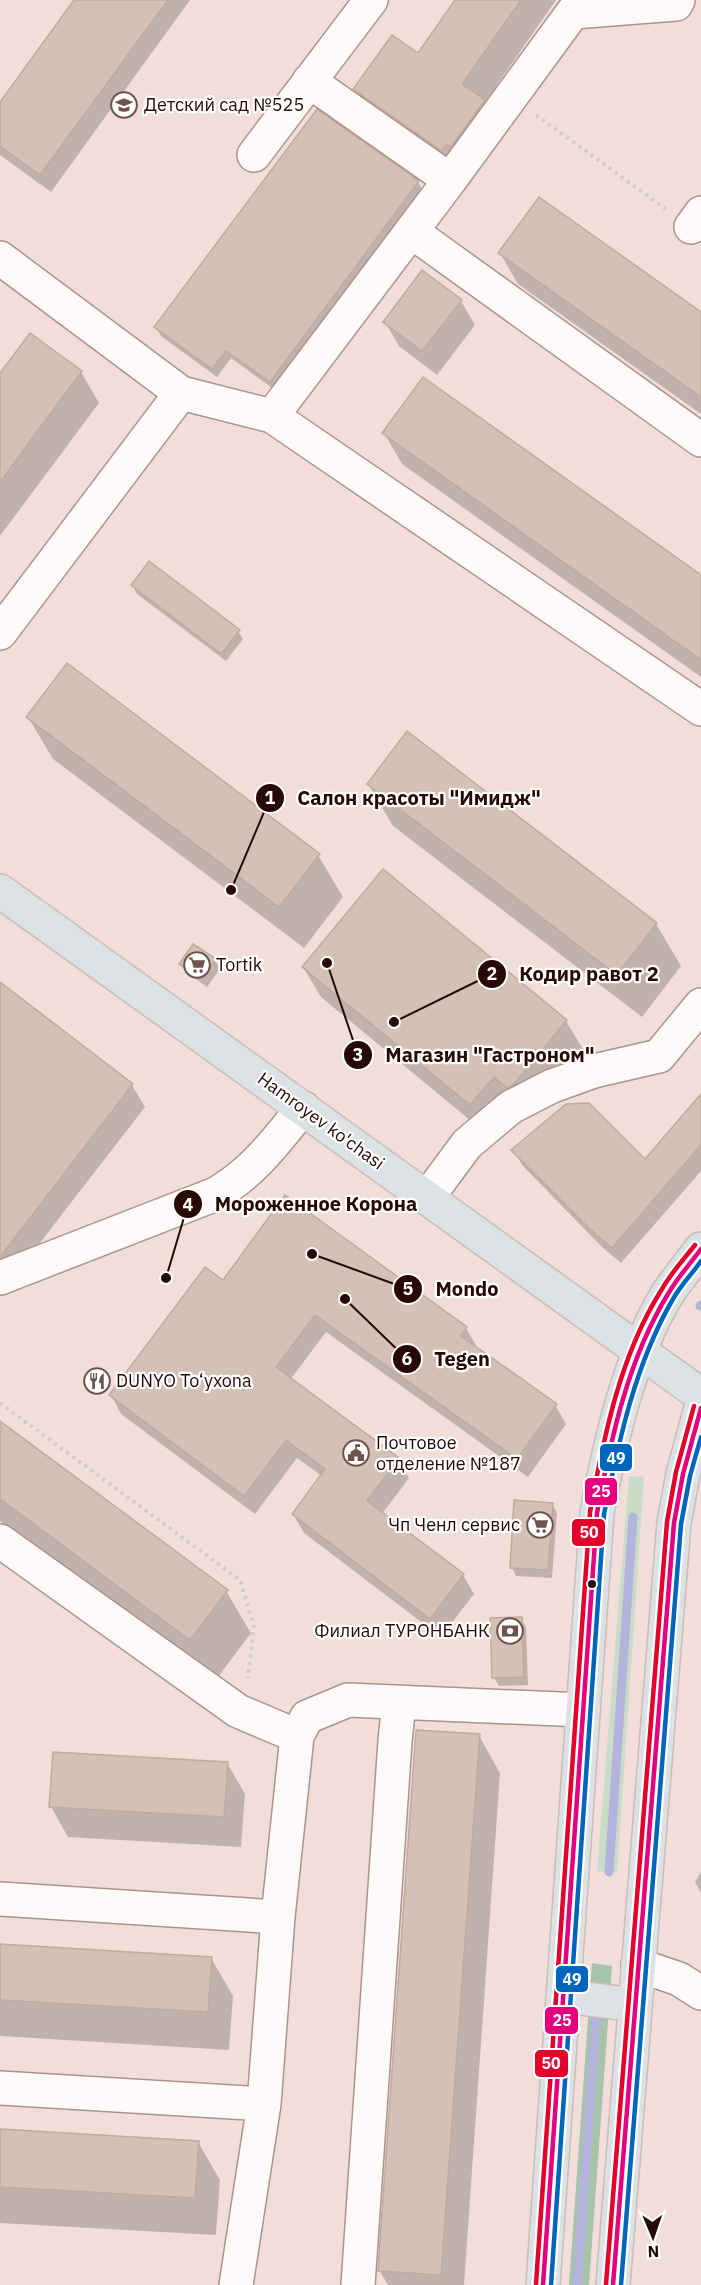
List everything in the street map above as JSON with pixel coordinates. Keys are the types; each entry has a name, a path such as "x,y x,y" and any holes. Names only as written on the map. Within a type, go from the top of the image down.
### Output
{"main road":[{"name":"Hamroyev ko'chasi","path":"0,891 701,1395"},
{"path":"543,2285 597,1513 610,1446 641,1352 668,1294 701,1249"},
{"path":"613,2285 674,1523 683,1474 701,1408"},
{"path":"564,1996 634,2005"}],"street":[{"path":"254,155 371,0"},
{"path":"272,416 412,232 573,12 676,4 678,0"},
{"path":"309,81 450,180"},
{"path":"412,232 701,440"},
{"path":"0,258 181,393 272,416 701,709"},
{"path":"0,633 181,393"},
{"path":"427,1198 467,1144 511,1107 552,1086 594,1071 659,1056 701,1005"},
{"path":"0,1278 216,1194 238,1181 255,1166 303,1108"},
{"path":"0,1541 238,1711 297,1736"},
{"path":"236,2285 264,2104 278,1917 297,1736 307,1717 348,1700 583,1710"},
{"path":"358,2285 399,1703"},
{"path":"0,1899 278,1917"},
{"path":"638,1965 679,1979 701,1993"},
{"path":"0,2088 264,2104"}],"path":[{"path":"511,98 696,220"},
{"path":"0,1403 240,1580 254,1627 250,1672 238,1711"}],"green space":[{"path":"629,1476 644,1477 617,1872 597,1871"},
{"path":"592,1963 612,1966 589,2285 569,2285"}],"building":[{"path":"74,0 168,0 40,175 0,146 0,102"},
{"path":"455,0 521,0 462,84 485,100 451,147 447,144 442,151 353,89 392,35 418,53"},
{"path":"317,109 419,181 270,382 226,351 212,369 154,327"},
{"path":"539,197 701,312 701,397 498,253"},
{"path":"422,270 462,300 422,351 383,322"},
{"path":"30,333 82,371 0,482 0,373"},
{"path":"423,377 701,575 701,660 382,433"},
{"path":"149,561 240,630 221,654 131,585"},
{"path":"67,663 320,854 279,907 26,717"},
{"path":"407,731 657,923 617,975 367,784"},
{"path":"383,869 567,1020 514,1084 507,1088 494,1077 470,1105 302,967"},
{"path":"193,944 216,959 202,979 179,964"},
{"path":"0,982 133,1084 0,1257"},
{"path":"701,1094 701,1145 612,1248 511,1150 566,1104 589,1103 645,1159"},
{"path":"285,1195 467,1327 461,1336 557,1404 517,1459 315,1315 276,1367 399,1458 367,1501 464,1574 430,1619 292,1514 325,1469 286,1440 244,1496 109,1395 205,1267 223,1280"},
{"path":"0,1421 228,1590 190,1640 0,1499"},
{"path":"514,1500 553,1503 548,1570 510,1568"},
{"path":"522,1617 524,1677 492,1678 490,1618"},
{"path":"416,1730 480,1734 441,2275 378,2271"},
{"path":"53,1752 228,1762 224,1817 49,1807"},
{"path":"0,1944 212,1957 208,2012 0,2000"},
{"path":"0,2129 199,2141 195,2198 0,2187"}],"waterway":[{"path":"609,1872 633,1517"},
{"path":"577,2285 597,2006"}],"transit line":[{"name":"50","path":"536,2284 590,1512 608,1425 624,1369 635,1341 647,1314 666,1283 695,1245"},
{"name":"25","path":"543,2285 597,1513 615,1428 642,1345 672,1288 701,1249"},
{"name":"49","path":"551,2285 604,1514 622,1431 638,1376 673,1299 701,1261"},
{"name":"50","path":"606,2284 667,1522 676,1472 694,1406"},
{"name":"25","path":"613,2285 674,1523 683,1474 701,1408"},
{"name":"49","path":"621,2285 681,1524 690,1476 701,1437"}],"place":[{"name":"Детский сад №525","path":"124,105"},
{"name":"Салон красоты \"Имидж\"","path":"231,890"},
{"name":"Магазин \"Гастроном\"","path":"327,963"},
{"name":"Tortik","path":"197,965"},
{"name":"Кодир равот 2","path":"394,1022"},
{"name":"Mondo","path":"312,1254"},
{"name":"Мороженное Корона","path":"166,1278"},
{"name":"Tegen","path":"345,1299"},
{"name":"DUNYO To‘yxona","path":"97,1381"},
{"name":"Почтовое отделение №187","path":"356,1453"},
{"name":"Чп Ченл сервис","path":"540,1525"},
{"name":"Филиал ТУРОНБАНК","path":"510,1631"}]}
